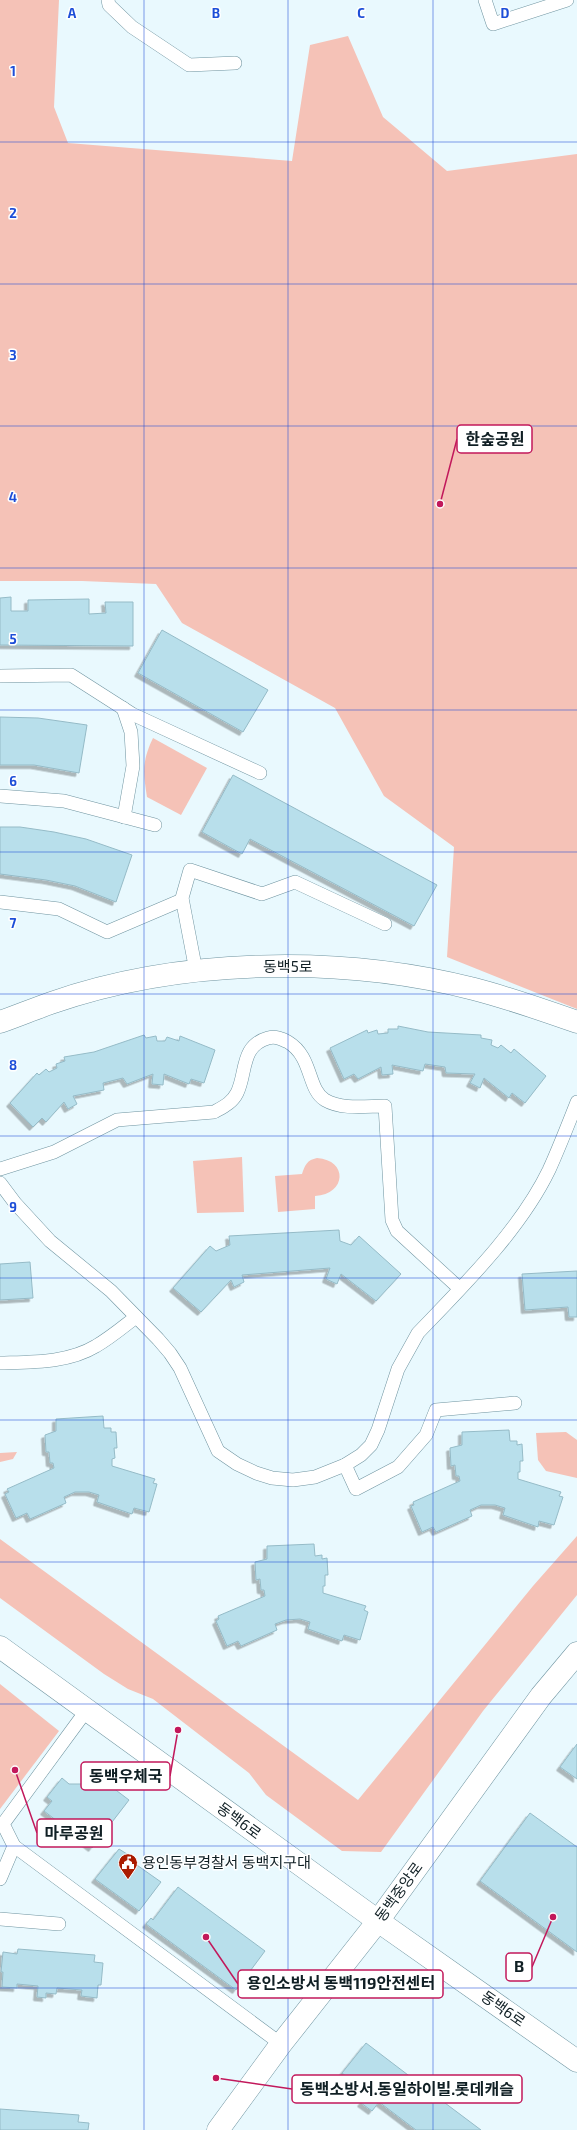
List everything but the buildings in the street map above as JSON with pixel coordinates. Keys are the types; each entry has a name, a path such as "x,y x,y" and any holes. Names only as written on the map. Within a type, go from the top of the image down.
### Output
{"street":[{"name":"동백5로","path":"0,1022 52,1002 106,988 217,968 283,966 344,968 407,975 473,989 577,1022"},
{"name":"동백6로","path":"0,1647 86,1711 378,1921 577,2061"},
{"name":"동백중앙로","path":"218,2130 281,2044 378,1921 541,1696 577,1653"}],"lane":[{"path":"108,0 109,5 132,27 189,65 235,63"},
{"path":"484,0 493,24 567,0"},
{"path":"0,676 71,675 123,708 260,773"},
{"path":"123,708 131,732 132,766 124,817"},
{"path":"0,796 64,801 155,825"},
{"path":"196,971 182,900 190,870 262,894 295,882 385,924"},
{"path":"0,902 59,909 107,932 182,900"},
{"path":"0,1168 54,1152 117,1120 214,1112 227,1105 237,1093 248,1052 256,1044 268,1038 281,1038 294,1046 304,1057 315,1088 324,1100 339,1105 385,1106 392,1220 397,1231 459,1288"},
{"path":"0,1183 14,1203 50,1241 111,1291 170,1353 183,1374 218,1451 237,1464 272,1478 293,1480 315,1477 345,1464 361,1455 371,1445 378,1430 398,1369 408,1350 418,1334 510,1231 523,1212 548,1170 577,1102"},
{"path":"0,1363 45,1360 81,1354 97,1346 136,1317"},
{"path":"345,1464 356,1489 398,1467 426,1435 436,1410 515,1403"},
{"path":"86,1711 3,1824 14,1846 281,2044"},
{"path":"0,1879 14,1846"},
{"path":"0,1919 59,1924"}],"shaded area":[{"path":"0,0 59,0 54,107 68,143 292,161 310,45 348,36 383,117 447,171 577,154 577,1009 447,957 454,847 384,796 335,708 182,623 156,584 82,581 0,581"},
{"path":"153,738 207,768 181,815 147,797 144,767 149,746"},
{"path":"242,1157 244,1212 197,1213 193,1161"},
{"path":"317,1158 327,1160 334,1164 340,1177 338,1184 333,1190 326,1194 315,1196 315,1209 278,1212 275,1176 302,1174 307,1163"},
{"path":"566,1432 577,1440 577,1478 546,1471 538,1460 536,1433"},
{"path":"17,1452 13,1459 0,1462 0,1453"},
{"path":"577,1536 577,1595 483,1711 381,1852 342,1851 266,1795 249,1773 153,1699 128,1689 104,1674 0,1598 0,1539 358,1800 533,1586"},
{"path":"0,1684 59,1731 0,1809"}],"place":[{"name":"한숲공원","path":"440,504"},
{"name":"동백우체국","path":"178,1730"},
{"name":"마루공원","path":"15,1770"},
{"name":"용인동부경찰서 동백지구대","path":"128,1880"},
{"name":"B","path":"553,1917"},
{"name":"용인소방서 동백119안전센터","path":"206,1937"},
{"name":"동백소방서.동일하이빌.롯데캐슬","path":"216,2078"}]}
